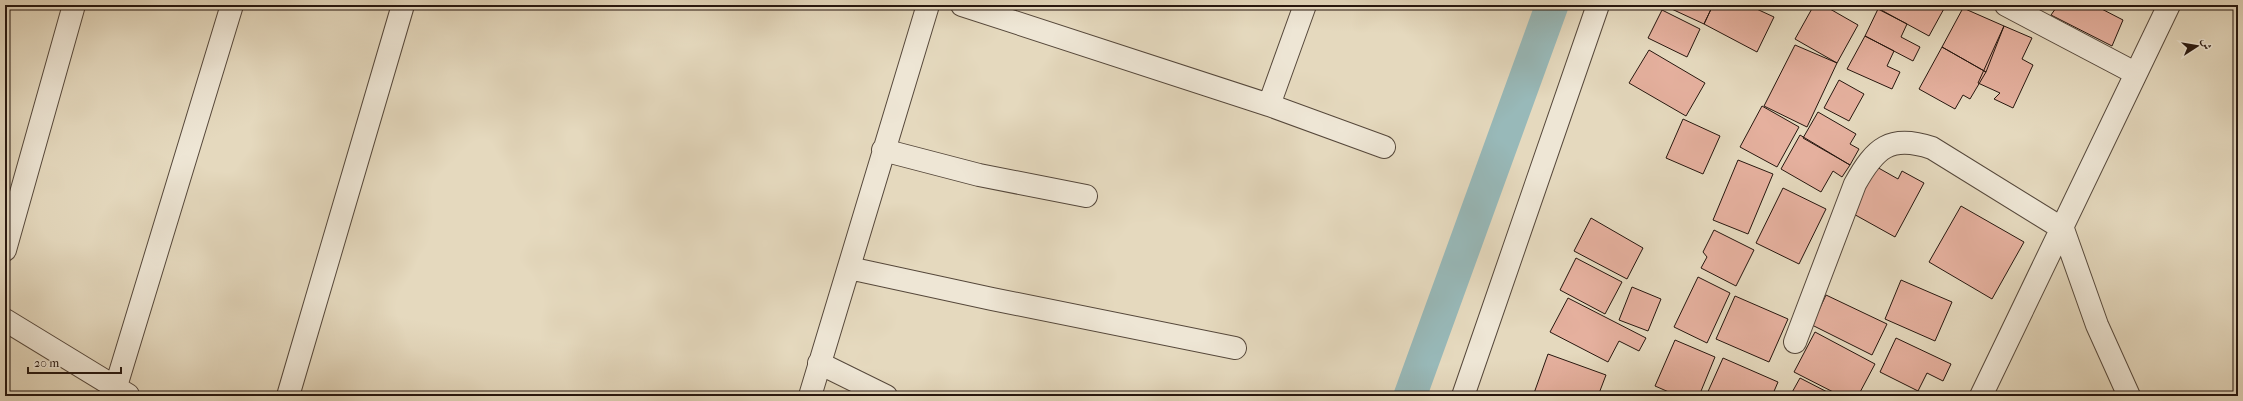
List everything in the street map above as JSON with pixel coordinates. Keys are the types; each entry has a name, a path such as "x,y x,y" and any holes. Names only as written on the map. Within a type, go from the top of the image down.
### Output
{"street":[{"path":"5,250 74,5"},
{"path":"5,320 119,394 232,5"},
{"path":"288,396 403,5"},
{"path":"810,396 928,5"},
{"path":"962,5 1270,105 1384,147"},
{"path":"1270,105 1306,5"},
{"path":"1463,396 1598,5"},
{"path":"2006,5 2135,73"},
{"path":"1981,396 2063,229 2135,73 2169,5"},
{"path":"1795,342 1855,184 1867,162 1886,146 1915,142 1932,148 2063,229 2098,325 2129,396"},
{"path":"883,150 979,175 1086,196"},
{"path":"849,268 992,299 1236,348"},
{"path":"819,363 886,396"}],"building":[{"path":"1663,5 1713,5 1704,24"},
{"path":"1713,5 1748,5 1774,17 1757,52 1704,24"},
{"path":"1814,5 1823,5 1858,25 1837,63 1795,39"},
{"path":"1872,5 1946,5 1929,36"},
{"path":"2058,5 2094,5 2123,20 2112,46 2051,15"},
{"path":"1963,8 2004,26 1986,72 1942,47"},
{"path":"1878,9 1907,24 1901,37 1920,47 1913,61 1865,36"},
{"path":"1662,10 1700,29 1687,57 1648,38"},
{"path":"2004,26 2032,38 2022,59 2033,65 2013,108 1994,99 2000,93 1978,83"},
{"path":"1865,36 1894,51 1887,66 1900,72 1892,89 1847,69"},
{"path":"1795,45 1837,63 1807,127 1764,106"},
{"path":"1942,47 1986,72 1970,99 1963,95 1955,109 1919,89"},
{"path":"1649,50 1705,83 1686,116 1629,83"},
{"path":"1839,80 1864,94 1849,121 1824,108"},
{"path":"1762,106 1799,127 1777,167 1740,147"},
{"path":"1818,112 1856,134 1850,144 1859,149 1850,165 1803,138"},
{"path":"1683,119 1720,136 1703,174 1666,158"},
{"path":"1800,135 1850,165 1842,177 1833,171 1821,192 1781,169"},
{"path":"1738,160 1773,174 1748,234 1713,220"},
{"path":"1875,166 1898,179 1902,171 1924,183 1895,237 1850,212"},
{"path":"1783,188 1826,209 1799,264 1756,243"},
{"path":"1961,206 2024,242 1992,299 1929,262"},
{"path":"1591,218 1643,248 1627,279 1574,251"},
{"path":"1714,230 1754,250 1736,286 1701,268 1707,257 1703,252"},
{"path":"1576,258 1622,282 1605,314 1560,290"},
{"path":"1698,277 1730,293 1707,343 1674,327"},
{"path":"1901,280 1952,302 1935,341 1885,319"},
{"path":"1632,287 1661,299 1648,331 1619,320"},
{"path":"1826,295 1887,324 1872,355 1812,325"},
{"path":"1735,296 1788,319 1769,362 1716,339"},
{"path":"1568,298 1646,338 1639,351 1619,341 1608,362 1550,332"},
{"path":"1815,332 1875,364 1858,396 1841,396 1794,372"},
{"path":"1896,338 1951,364 1943,381 1927,373 1918,391 1880,372"},
{"path":"1675,340 1715,357 1699,396 1678,396 1655,386"},
{"path":"1548,354 1606,375 1598,396 1533,396"},
{"path":"1723,358 1778,382 1772,396 1706,396"},
{"path":"1800,378 1835,396 1790,396"}],"waterway":[{"path":"1410,396 1552,5"}]}
